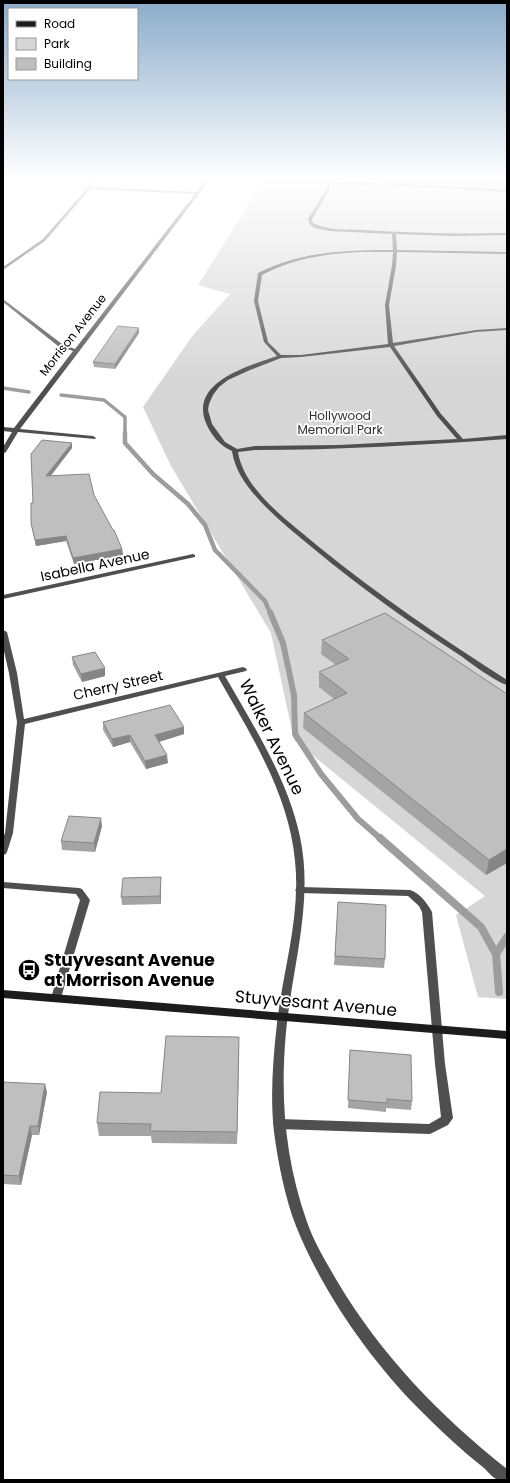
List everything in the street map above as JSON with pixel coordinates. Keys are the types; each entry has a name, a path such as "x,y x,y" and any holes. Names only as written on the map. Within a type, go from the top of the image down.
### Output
{"main road":[{"name":"Stuyvesant Avenue","path":"3,994 507,1035"}],"street":[{"path":"3,269 34,247"},
{"name":"Morrison Avenue","path":"3,452 16,430 156,247"},
{"path":"394,247 394,266 387,305 391,345 438,415 462,441"},
{"path":"280,357 266,342 256,300 260,274 275,265 312,256 363,251 507,253"},
{"path":"3,300 60,345 77,351"},
{"path":"507,329 476,331 391,345 301,356 280,357 252,367 226,379 217,386 207,400 205,407 208,422 217,438 235,450 256,448 354,447 507,437"},
{"path":"3,429 93,438"},
{"path":"235,450 240,469 253,490 271,510 343,570 438,638 507,683"},
{"name":"Isabella Avenue","path":"3,597 193,556"},
{"path":"3,632 13,673 21,722 9,833 3,852"},
{"name":"Cherry Street","path":"21,722 243,669"},
{"name":"Walker Avenue","path":"222,675 271,767 286,801 300,861 300,890 293,953 283,1016 278,1091 280,1141 290,1186 304,1230 327,1275 357,1324 394,1372 439,1420 507,1478"},
{"path":"3,885 79,891 85,900 56,998"},
{"path":"279,1124 430,1129 438,1126 447,1118 440,1064 427,912 423,904 410,893 300,890"}],"green space":[{"name":"Hollywood Memorial Park","path":"222,247 507,247 507,999 478,997 456,915 485,896 294,740 271,633 171,466 143,407 193,335 230,294 198,285"}],"building":[{"path":"118,326 139,328 115,364 93,362"},
{"path":"42,440 72,443 46,476 89,474 94,495 114,530 122,549 73,558 66,536 35,540 31,523 31,503 33,503 31,454"},
{"path":"385,613 507,694 507,849 489,860 304,713 347,693 319,672 349,659 322,640"},
{"path":"95,652 105,668 81,674 72,657"},
{"path":"170,705 184,727 155,735 167,755 145,761 130,735 112,739 103,722"},
{"path":"69,816 101,818 94,843 61,841"},
{"path":"161,877 160,896 121,897 123,878"},
{"path":"338,902 386,905 385,959 335,956"},
{"path":"166,1036 239,1037 237,1132 150,1131 151,1124 97,1123 100,1092 161,1093"},
{"path":"350,1050 411,1055 412,1101 387,1099 387,1103 348,1100"},
{"path":"3,1082 45,1084 38,1126 30,1126 19,1176 3,1175"}],"waterway":[{"path":"3,388 29,392"},
{"path":"61,395 104,400 125,417 125,443 153,474 188,504 205,525 215,550 265,601 270,613"},
{"path":"270,612 283,643 294,695 295,734 321,774 358,819 381,839"},
{"path":"380,838 481,927 496,954"},
{"path":"496,954 507,937"},
{"path":"496,954 499,992"}],"place":[{"name":"Stuyvesant Avenue at Morrison Avenue","path":"29,970"}]}
